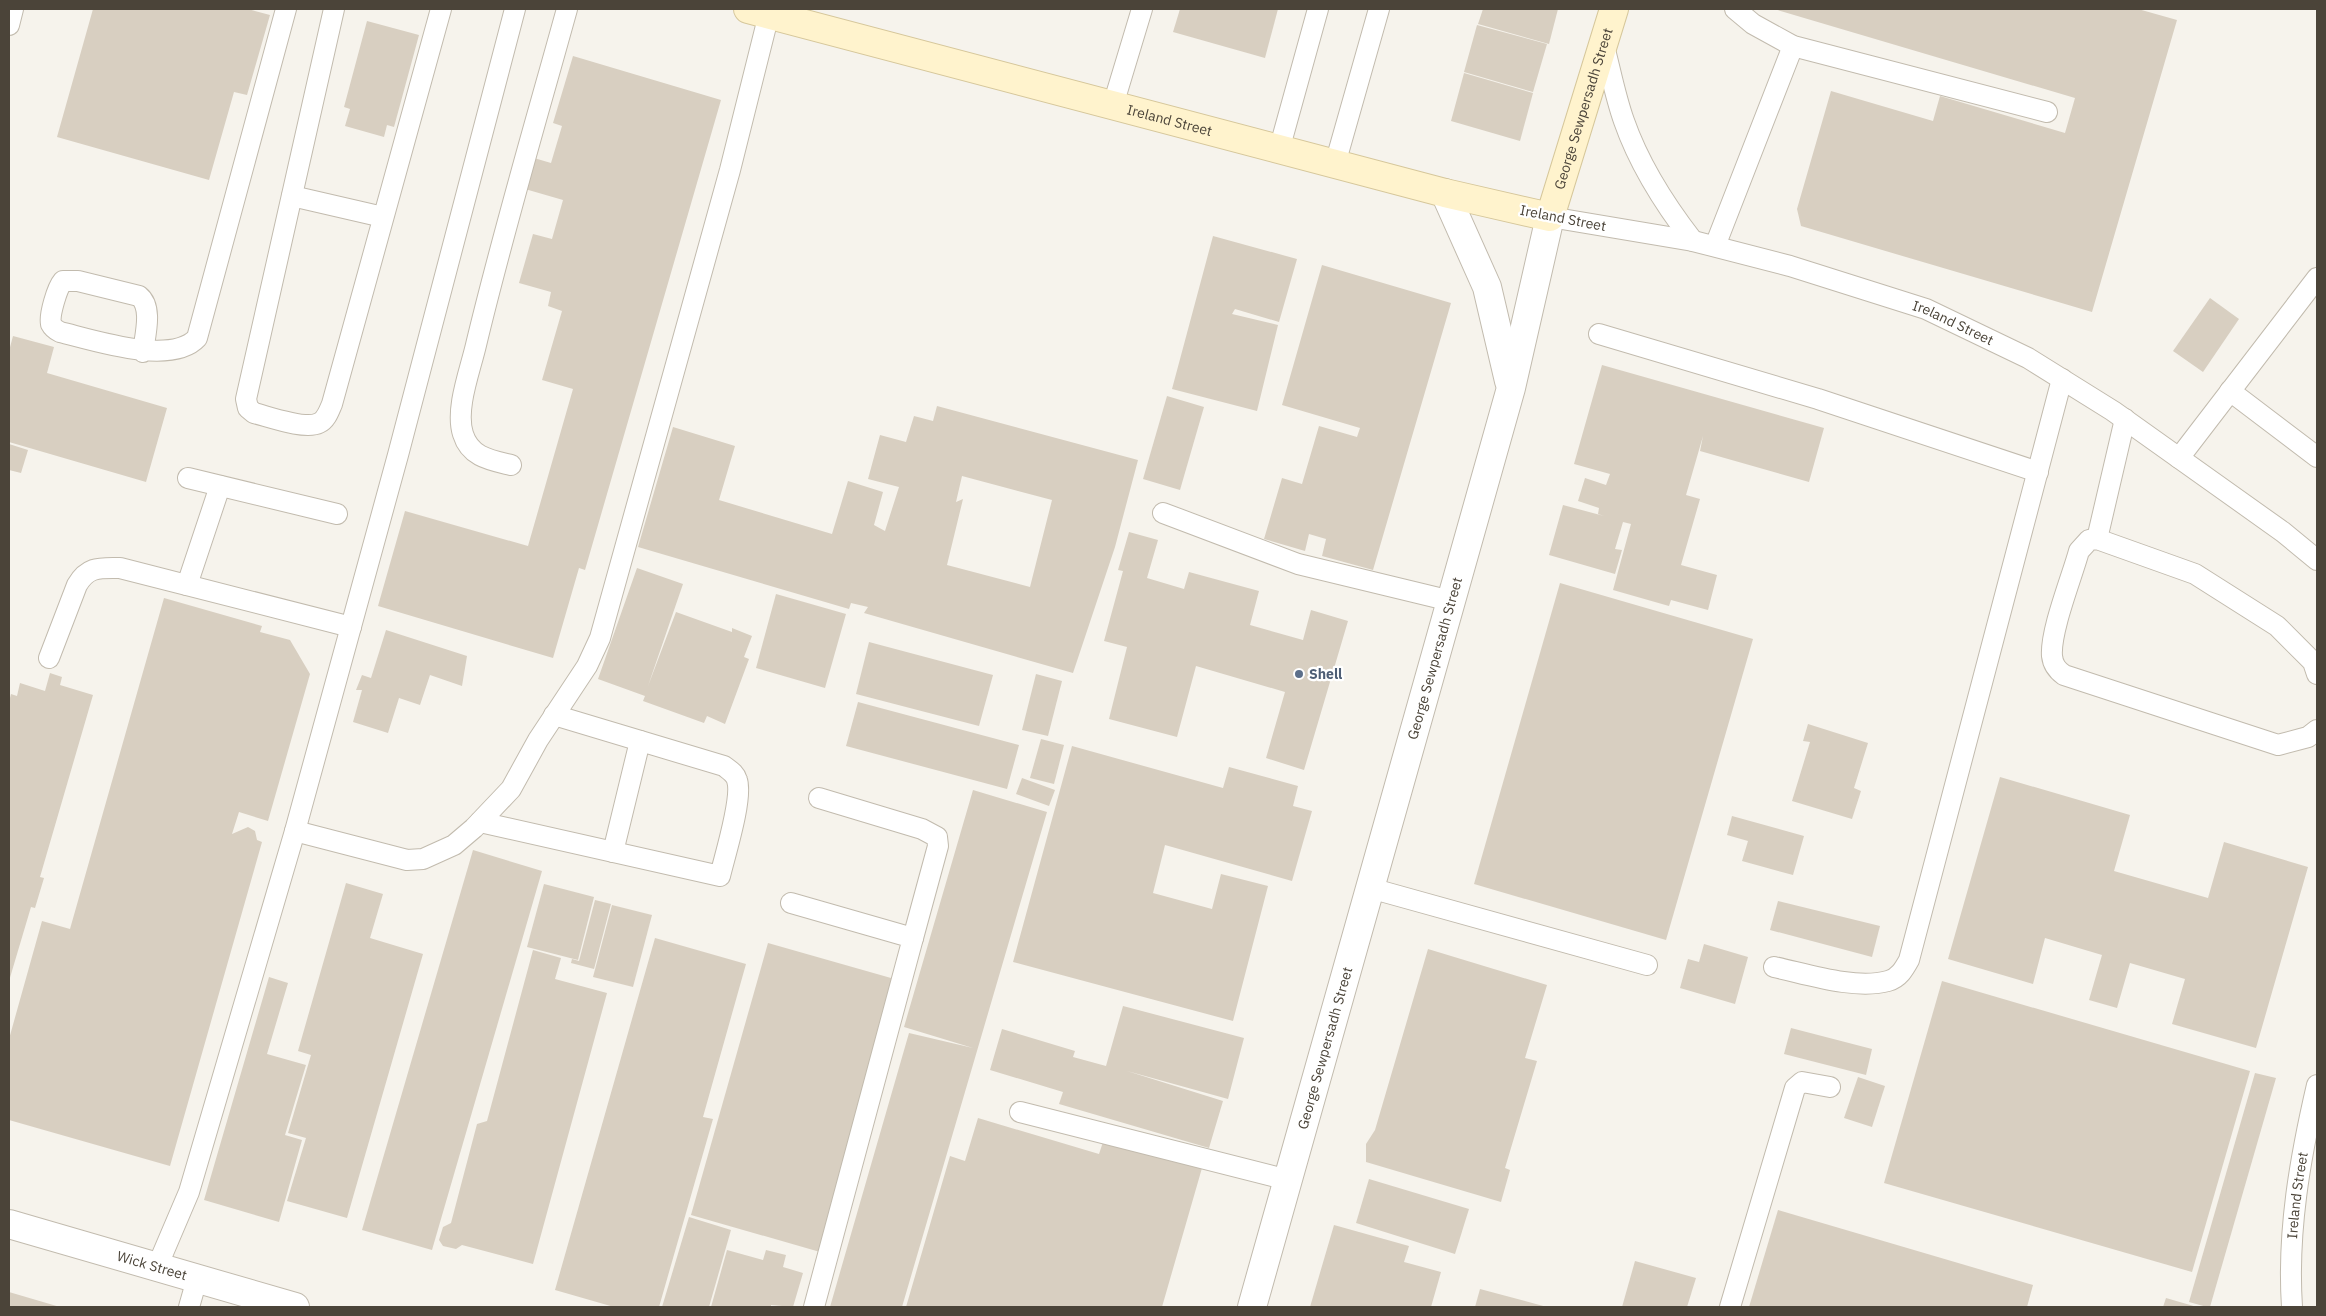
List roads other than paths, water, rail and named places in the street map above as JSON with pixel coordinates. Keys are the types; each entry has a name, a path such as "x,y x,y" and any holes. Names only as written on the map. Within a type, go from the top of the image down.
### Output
{"street":[{"name":"George Sewpersadh Street","path":"1252,1307 1511,388 1550,217 1614,9"},
{"name":"Ireland Street","path":"758,12 1278,150 1445,193 1550,217"},
{"path":"1445,193 1487,287 1511,388"},
{"name":"Wick Street","path":"9,1224 295,1307"}],"lane":[{"path":"9,25 13,9"},
{"path":"143,352 147,308 143,299 139,296 78,281 63,281 58,286 51,318 54,329 60,332 143,352 183,347 191,344 197,338 286,9"},
{"path":"334,9 246,399 248,408 254,413 307,426 319,424 325,419 332,404 441,9"},
{"path":"157,1267 189,1192 295,831 515,9"},
{"path":"510,465 482,458 469,447 463,434 460,414 483,317 567,9"},
{"path":"1113,105 1142,9"},
{"path":"1278,150 1318,9"},
{"path":"1335,164 1379,9"},
{"path":"1735,9 1753,24 1793,46 2046,112"},
{"path":"295,831 407,860 423,859 454,844 480,822 511,789 554,716 587,666 600,638 730,170 758,12"},
{"path":"1603,42 1624,121 1652,182 1676,219 1694,240"},
{"path":"1715,246 1793,46"},
{"path":"292,196 384,217"},
{"name":"Ireland Street","path":"1550,217 1694,240 1790,266 1926,309 2028,358 2125,419 2283,532 2317,560"},
{"path":"2178,458 2317,278"},
{"path":"1599,334 1818,399 2038,472"},
{"path":"1774,967 1849,983 1870,983 1889,981 1901,974 1909,960 2062,379"},
{"path":"2230,391 2317,457"},
{"path":"2097,539 2125,419"},
{"path":"188,478 337,514"},
{"path":"187,585 220,486"},
{"path":"1163,512 1298,564 1451,601"},
{"path":"2317,674 2313,662 2277,626 2195,574 2097,539 2090,540 2080,551 2053,636 2052,656 2055,668 2064,675 2278,745 2308,737 2317,730"},
{"path":"49,658 77,585 84,574 94,569 120,568 351,627"},
{"path":"480,822 720,876 739,794 737,778 724,766 554,716"},
{"path":"613,852 640,741"},
{"path":"814,1307 938,846 938,837 922,829 818,798"},
{"path":"1370,888 1647,965"},
{"path":"791,904 913,938"},
{"path":"1730,1307 1795,1088 1802,1082 1808,1081 1830,1087"},
{"name":"Ireland Street","path":"2292,1307 2290,1274 2296,1196 2303,1146 2317,1085"},
{"path":"1020,1112 1288,1180"},
{"path":"189,1307 197,1279"}],"place":[{"name":"Shell","path":"1299,674"}]}
